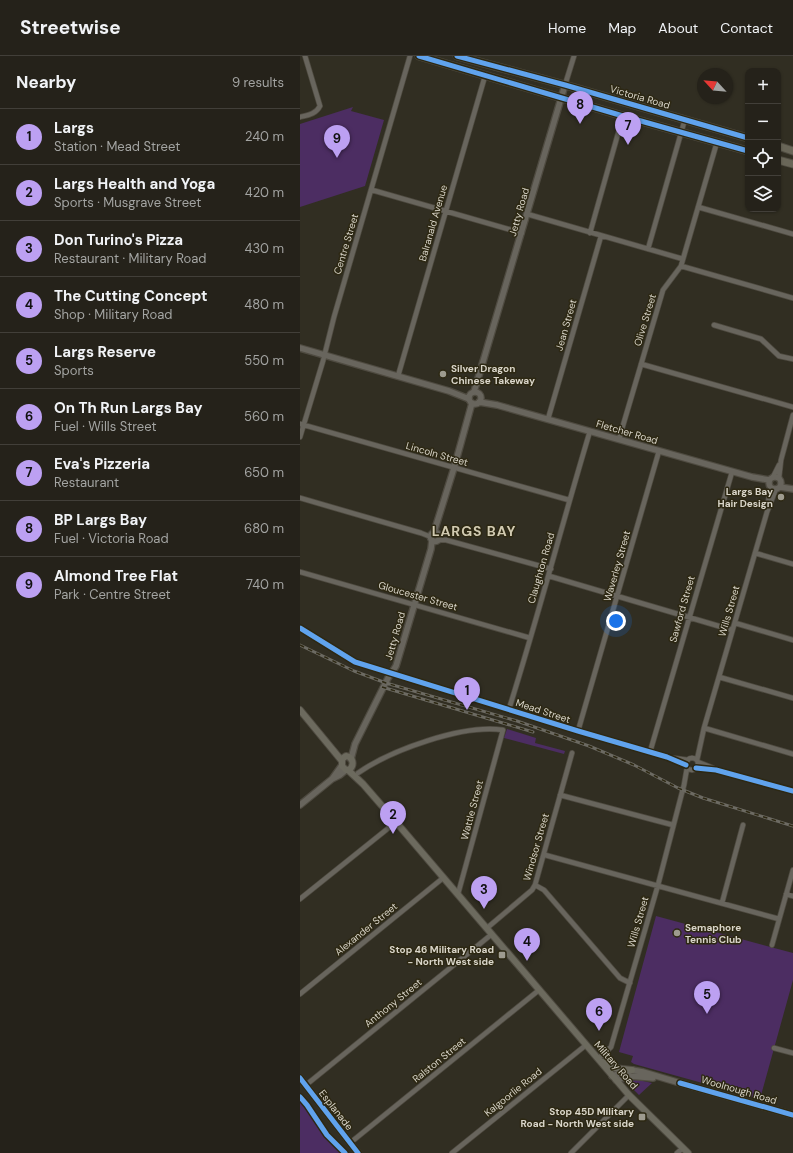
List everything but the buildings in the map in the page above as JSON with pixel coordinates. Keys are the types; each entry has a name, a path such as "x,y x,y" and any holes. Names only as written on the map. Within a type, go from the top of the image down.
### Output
{"highway":[{"path":"419,56 680,133 745,150"},
{"name":"Victoria Road","path":"458,56 745,137"},
{"path":"781,147 793,151"},
{"path":"781,161 793,164"}],"main road":[{"path":"300,710 329,745 345,759 349,769"},
{"path":"345,759 349,769"},
{"name":"Military Road","path":"349,769 358,773 363,784"},
{"name":"Military Road","path":"349,769 458,894 598,1060 629,1095 688,1153"},
{"path":"598,1060 613,1068 632,1070"}],"street":[{"path":"300,117 312,114 318,110 320,106 305,56"},
{"name":"Centre Street","path":"300,437 302,424 324,360 324,355 410,56"},
{"name":"Jetty Road","path":"332,779 355,744 392,674 398,659 435,537 438,521 466,422 475,398 574,56"},
{"name":"Balranald Avenue","path":"398,376 485,76"},
{"path":"590,233 623,116"},
{"path":"648,249 685,119"},
{"name":"Olive Street","path":"619,439 663,290 681,266 717,142"},
{"path":"372,190 522,233"},
{"path":"698,207 793,234"},
{"path":"528,214 683,259"},
{"name":"Jean Street","path":"548,419 601,236"},
{"path":"681,266 793,298"},
{"path":"714,325 761,339 778,356 793,359"},
{"name":"Fletcher Road","path":"300,348 732,472 793,488"},
{"path":"641,364 793,406"},
{"name":"Wills Street","path":"598,1060 611,1047 658,885 684,785 691,762 701,739 767,512 793,415"},
{"name":"Lincoln Street","path":"302,424 569,500"},
{"name":"Claughton Road","path":"509,709 590,431"},
{"name":"Waverley Street","path":"578,731 659,451"},
{"name":"Sawford Street","path":"650,752 732,472"},
{"path":"300,498 550,569"},
{"path":"755,553 793,564"},
{"name":"Gloucester Street","path":"300,572 530,638"},
{"path":"549,576 732,630"},
{"path":"735,623 793,640"},
{"name":"Mead Street","path":"300,628 355,662 401,678 414,680 667,757 691,762 793,791"},
{"path":"719,677 793,698"},
{"name":"Wattle Street","path":"358,773 392,754 423,742 459,733 489,728 503,730 458,894"},
{"path":"704,728 793,754"},
{"name":"Windsor Street","path":"487,928 536,885 572,753"},
{"name":"Wills Street","path":"684,785 694,769 691,762"},
{"name":"Mead Street","path":"691,762 694,769 716,770"},
{"name":"Jetty Road","path":"300,805 332,779 349,769"},
{"path":"560,795 673,825"},
{"path":"300,899 396,822"},
{"path":"722,903 743,825"},
{"path":"545,855 779,919"},
{"path":"772,945 793,870"},
{"name":"Alexander Street","path":"300,994 443,878"},
{"path":"536,885 544,890 620,978 630,983"},
{"path":"786,894 793,896"},
{"name":"Anthony Street","path":"306,1085 492,934"},
{"name":"Ralston Street","path":"350,1143 539,990"},
{"name":"Kalgoorlie Road","path":"452,1153 586,1045"},
{"path":"774,1048 793,1053"},
{"name":"Woolnough Road","path":"614,1078 632,1070 643,1072 793,1115"},
{"name":"Woolnough Road","path":"614,1078 639,1076 680,1083"},
{"name":"Esplanade","path":"300,1078 358,1153"},
{"path":"571,1153 629,1095"},
{"path":"677,1153 683,1148"}],"shaded area":[{"path":"353,107 351,111 384,120 365,186 300,207 300,124"},
{"path":"507,729 536,738 535,743 565,751 564,754 504,738"},
{"path":"656,916 793,953 793,980 760,1099 634,1064 631,1062 633,1056 619,1052"},
{"path":"637,1080 652,1083 639,1095 631,1083 631,1081"},
{"path":"300,1097 302,1098 321,1132 342,1153 300,1153"}],"railway":[{"path":"300,645 354,671 386,683 517,721 589,746 634,765 678,788 703,798 793,826"},
{"path":"382,687 533,732"}],"cycle path":[{"path":"419,56 745,150"},
{"path":"457,56 565,85 745,137"},
{"path":"300,628 355,662 667,757 686,765"},
{"path":"696,768 716,770 793,791"},
{"path":"300,1078 358,1153"},
{"path":"680,1083 793,1115"},
{"path":"300,1097 327,1135 345,1153"}],"place":[{"name":"BP Largs Bay","path":"580,124"},
{"name":"Eva's Pizzeria","path":"628,145"},
{"name":"Almond Tree Flat","path":"337,158"},
{"name":"Silver Dragon Chinese Takeway","path":"443,374"},
{"name":"Largs Bay Hair Design","path":"781,497"},
{"name":"Largs","path":"467,710"},
{"name":"Largs Health and Yoga","path":"393,834"},
{"name":"Don Turino's Pizza","path":"484,909"},
{"name":"Semaphore Tennis Club","path":"677,933"},
{"name":"Stop 46 Military Road - North West side","path":"502,955"},
{"name":"The Cutting Concept","path":"527,961"},
{"name":"Largs Reserve","path":"707,1014"},
{"name":"On Th Run Largs Bay","path":"599,1031"},
{"name":"Stop 45D Military Road - North West side","path":"642,1117"}],"district":[{"name":"LARGS BAY","path":"474,531"}]}
